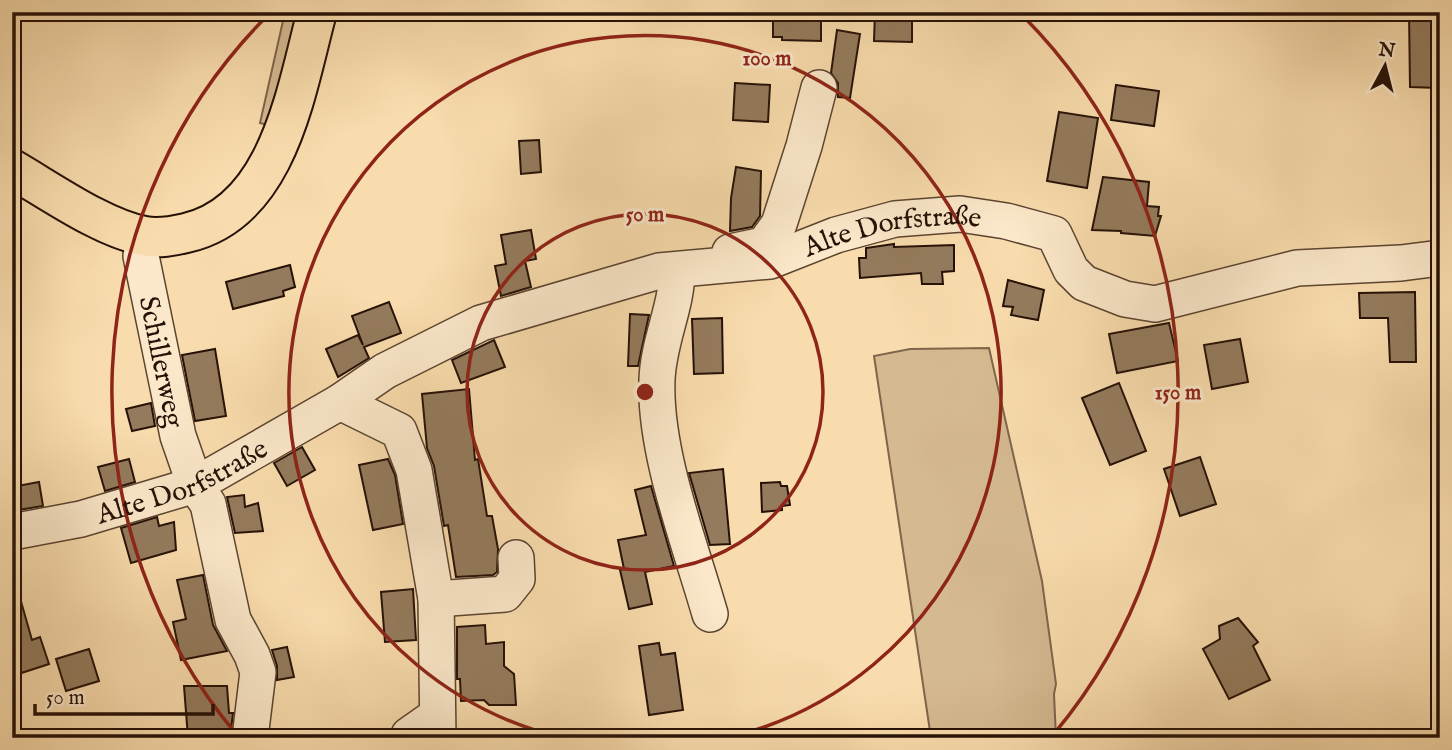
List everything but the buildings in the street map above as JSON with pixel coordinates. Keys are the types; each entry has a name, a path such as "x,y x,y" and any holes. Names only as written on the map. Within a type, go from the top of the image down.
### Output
{"main road":[{"path":"12,169 106,223 144,236 167,237 203,229 240,206 267,169 287,122 317,12"}],"street":[{"path":"710,614 659,430 657,378 667,321 685,269 718,255 764,245 779,224 819,88"},
{"name":"Alte Dorfstraße","path":"12,532 81,519 195,485 340,402 385,371 481,323 659,271 770,261 836,235 895,219 960,214 1054,234 1071,270 1084,283 1125,299 1155,304 1297,268 1401,263 1440,258"},
{"name":"Schillerweg","path":"144,236 141,256 175,424 195,485 208,504 233,620 252,655 258,673 250,738"},
{"path":"340,402 398,431 414,470 436,599 437,727 410,734 408,738"},
{"path":"436,599 505,594 517,579 516,558"}],"shaded area":[{"path":"285,12 303,12 272,126 260,123"},
{"path":"989,348 1042,581 1056,684 1056,738 931,738 874,356 910,349"}]}
